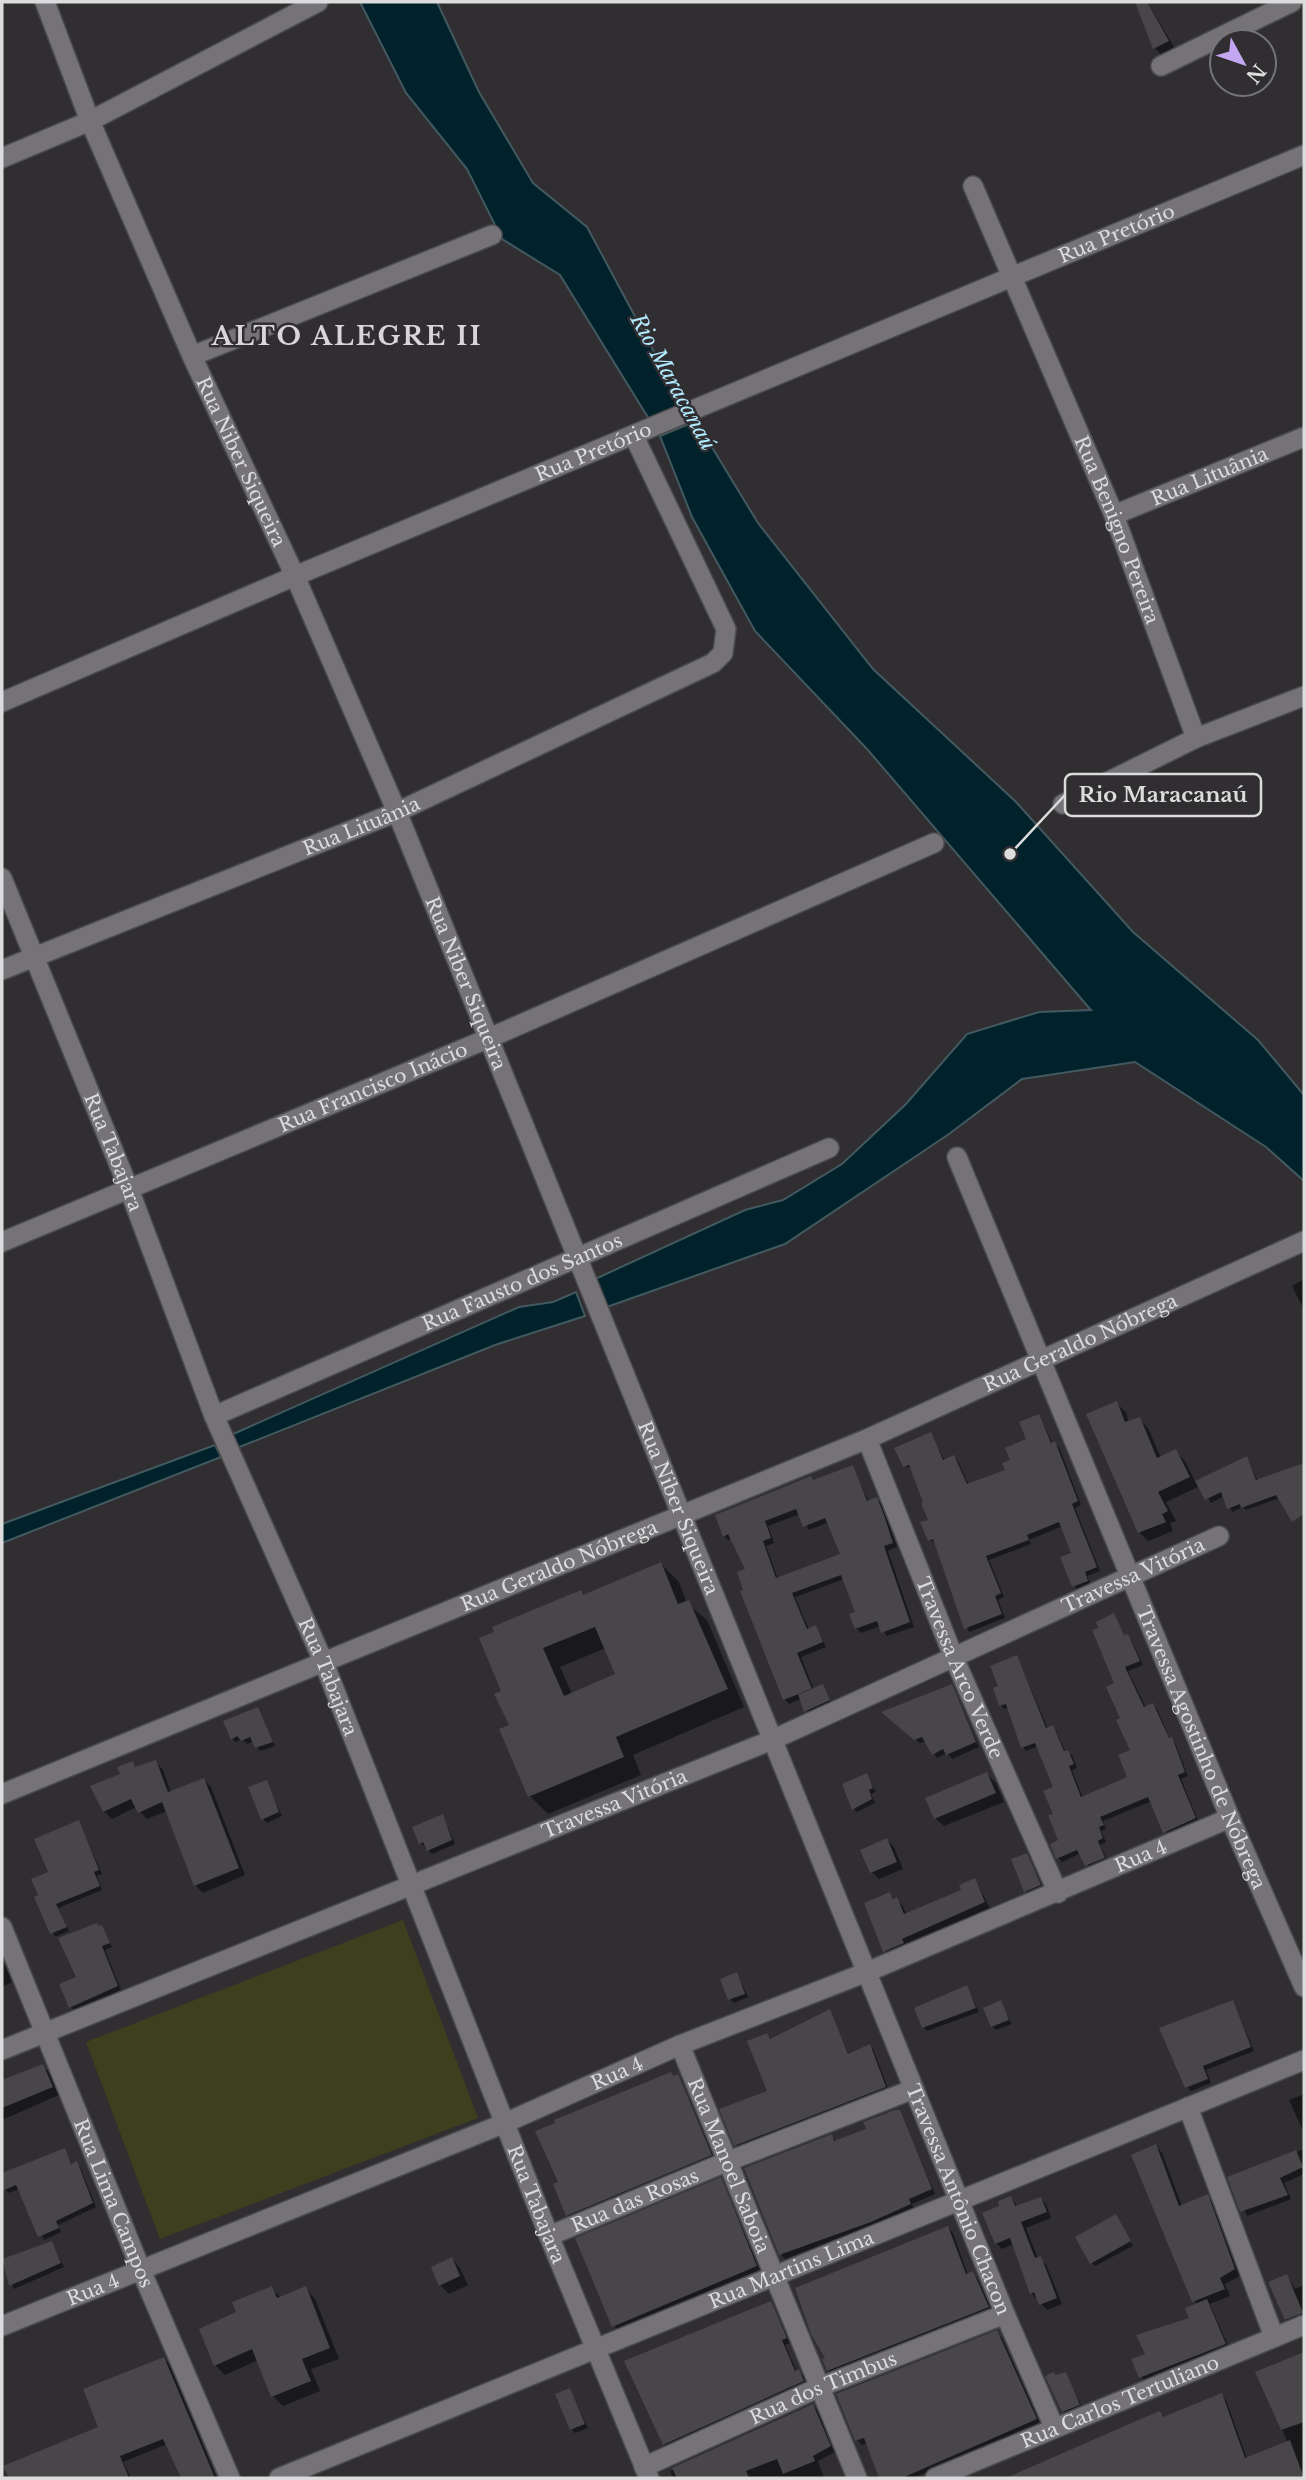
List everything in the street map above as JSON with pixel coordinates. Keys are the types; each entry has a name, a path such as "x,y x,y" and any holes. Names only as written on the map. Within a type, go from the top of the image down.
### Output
{"street":[{"name":"Rua Niber Siqueira","path":"45,2 90,121 191,356 295,576 397,812 867,1972"},
{"path":"2,158 90,121 317,2"},
{"path":"1161,66 1292,2"},
{"name":"Rua Pretório","path":"2,702 295,576 1304,155"},
{"name":"Rua Benigno Pereira","path":"973,186 1114,515 1196,738"},
{"path":"191,356 492,235"},
{"name":"Rua Lituânia","path":"2,970 397,812 713,663 723,653 726,629 634,436"},
{"name":"Rua Lituânia","path":"1114,515 1304,437"},
{"path":"1063,804 1196,738 1304,696"},
{"name":"Rua Francisco Inácio","path":"2,1242 487,1039 934,843"},
{"name":"Rua Tabajara","path":"2,878 129,1189 214,1416 324,1663 549,2236 647,2473"},
{"name":"Rua Fausto dos Santos","path":"214,1416 577,1260 829,1147"},
{"name":"Travessa Agostinho de Nóbrega","path":"957,1157 1230,1818 1304,1987"},
{"name":"Rua Geraldo Nóbrega","path":"2,1794 867,1440 1304,1241"},
{"name":"Travessa Arco Verde","path":"867,1440 954,1658 1058,1893"},
{"name":"Travessa Vitória","path":"2,2050 772,1740 1219,1536"},
{"name":"Rua 4","path":"2,2326 505,2123 680,2045 867,1972 1230,1818"},
{"name":"Rua Lima Campos","path":"2,1927 141,2270 230,2478"},
{"name":"Travessa Antônio Chacon","path":"867,1972 1005,2314 1054,2427"},
{"name":"Rua Manoel Saboia","path":"680,2045 857,2478"},
{"name":"Rua Martins Lima","path":"279,2478 597,2351 773,2275 1304,2060"},
{"name":"Rua das Rosas","path":"549,2236 726,2162 914,2090"},
{"path":"1188,2107 1273,2337"},
{"name":"Rua dos Timbus","path":"647,2473 820,2387 1005,2314"},
{"name":"Rua Carlos Tertuliano","path":"935,2478 1304,2325"}],"green space":[{"path":"403,1920 478,2118 160,2239 86,2042"}],"water":[{"name":"Rio Maracanaú","path":"360,2 437,2 479,92 533,183 587,227 682,404 649,419 560,275 502,239 467,169 406,93"},
{"name":"Rio Maracanaú","path":"696,421 758,523 873,669 1015,801 1133,932 1258,1040 1304,1095 1304,1181 1266,1147 1135,1062 1022,1079 949,1134 785,1244 604,1308 593,1280 745,1210 783,1200 842,1164 906,1104 967,1034 1039,1012 1091,1010 867,749 755,631 692,517 660,436"},
{"path":"576,1292 585,1316 495,1345 237,1448 231,1435 519,1307 553,1302"},
{"path":"215,1445 221,1457 2,1543 2,1524"}],"building":[{"path":"1135,2 1147,2 1169,41 1153,49"},
{"path":"1117,1401 1125,1422 1140,1417 1157,1458 1176,1449 1190,1477 1158,1492 1168,1511 1162,1514 1166,1522 1138,1533 1086,1414"},
{"path":"1039,1414 1051,1443 1055,1441 1078,1501 1072,1504 1097,1567 1085,1572 1088,1581 1072,1587 1060,1557 1071,1553 1059,1522 1027,1535 1029,1540 986,1556 1001,1593 995,1596 1002,1614 964,1629 933,1539 928,1541 920,1522 928,1520 909,1465 903,1467 894,1448 931,1432 943,1460 954,1455 967,1484 1005,1470 1002,1463 1010,1460 1005,1448 1026,1439 1019,1422"},
{"path":"1247,1456 1256,1480 1304,1463 1304,1514 1292,1522 1276,1495 1241,1508 1240,1504 1227,1509 1221,1492 1205,1500 1195,1481"},
{"path":"853,1465 867,1501 877,1497 893,1543 884,1546 910,1622 881,1633 877,1621 855,1629 849,1614 855,1612 841,1575 792,1593 807,1629 816,1625 823,1642 797,1653 812,1689 783,1700 740,1591 743,1590 737,1572 745,1569 728,1534 723,1537 715,1515 811,1476 813,1480","holes":["796,1509 803,1527 825,1518 840,1554 776,1578 763,1541 771,1538 765,1521"]},
{"path":"661,1562 678,1604 689,1600 728,1689 616,1737 624,1757 528,1797 499,1729 509,1725 494,1694 501,1691 479,1638 494,1632 492,1627 581,1590 583,1595","holes":["595,1627 615,1674 564,1696 543,1648"]},
{"path":"1114,1613 1124,1635 1128,1634 1140,1661 1125,1667 1144,1707 1153,1703 1169,1738 1172,1737 1185,1772 1178,1775 1196,1818 1163,1833 1148,1797 1100,1817 1104,1825 1099,1827 1103,1838 1098,1841 1105,1858 1085,1866 1077,1850 1056,1859 1050,1844 1058,1840 1048,1815 1053,1814 1043,1791 1053,1787 1035,1743 1021,1748 1006,1704 999,1706 993,1688 998,1686 990,1666 1017,1655 1046,1728 1053,1725 1064,1751 1068,1750 1074,1764 1069,1766 1081,1797 1127,1777 1118,1755 1130,1750 1116,1720 1120,1718 1106,1687 1114,1683 1092,1630 1098,1628 1096,1622"},
{"path":"823,1684 830,1700 804,1712 798,1694"},
{"path":"952,1684 976,1742 946,1755 943,1749 932,1755 922,1737 914,1740 881,1712"},
{"path":"258,1707 273,1742 255,1748 250,1737 241,1741 237,1736 231,1740 223,1721"},
{"path":"156,1760 168,1792 204,1778 239,1868 194,1886 162,1802 138,1813 131,1799 103,1812 90,1786 120,1774 117,1767 133,1761 135,1767"},
{"path":"987,1772 996,1793 934,1819 925,1798"},
{"path":"867,1773 873,1788 869,1790 872,1799 852,1810 842,1784"},
{"path":"267,1780 279,1812 261,1820 248,1787"},
{"path":"443,1814 452,1840 427,1851 423,1842 419,1844 412,1827"},
{"path":"79,1820 99,1870 94,1872 100,1886 56,1904 67,1927 50,1934 34,1897 38,1895 31,1879 48,1872 34,1839"},
{"path":"887,1838 897,1862 870,1873 860,1850"},
{"path":"1027,1853 1041,1885 1024,1892 1011,1859"},
{"path":"975,1878 985,1902 902,1939 904,1943 883,1952 864,1903 890,1892 893,1899 897,1897 904,1914 961,1890 959,1885"},
{"path":"97,1923 98,1926 102,1925 110,1943 102,1946 118,1986 69,2008 59,1984 76,1977 58,1938"},
{"path":"737,1972 745,1994 728,2000 720,1979"},
{"path":"967,1985 976,2008 922,2028 914,2008"},
{"path":"1001,2000 1009,2020 991,2027 983,2008"},
{"path":"1233,2000 1251,2047 1203,2066 1208,2079 1185,2088 1159,2028"},
{"path":"830,2009 848,2054 870,2044 886,2087 734,2146 719,2109 767,2091 747,2041 767,2033 770,2039"},
{"path":"43,2064 53,2087 2,2108 2,2080"},
{"path":"671,2072 673,2076 678,2074 712,2155 566,2216 553,2184 558,2182 535,2131 555,2123 554,2120"},
{"path":"900,2110 932,2189 909,2199 911,2204 871,2222 779,2255 744,2168 832,2134 834,2141 866,2129 863,2122"},
{"path":"1156,2144 1179,2206 1208,2194 1235,2269 1220,2278 1225,2289 1192,2302 1131,2155"},
{"path":"65,2148 71,2164 77,2161 93,2203 56,2221 59,2228 38,2237 16,2185 2,2191 2,2173"},
{"path":"1296,2150 1303,2167 1280,2178 1288,2195 1240,2212 1227,2177"},
{"path":"721,2177 757,2266 612,2327 575,2238"},
{"path":"1011,2196 1015,2206 1041,2197 1047,2212 1021,2222 1035,2258 1041,2256 1057,2298 1039,2305 1034,2292 1030,2294 1010,2238 995,2244 982,2213 999,2206 998,2201"},
{"path":"1116,2214 1131,2241 1090,2264 1075,2237"},
{"path":"948,2226 966,2274 973,2271 989,2307 827,2371 822,2359 825,2358 811,2334 795,2288"},
{"path":"52,2241 61,2263 9,2286 2,2259"},
{"path":"452,2257 460,2276 439,2286 431,2267"},
{"path":"1287,2274 1303,2313 1285,2320 1268,2282"},
{"path":"272,2286 277,2298 306,2286 330,2348 302,2359 311,2381 271,2397 252,2349 214,2366 199,2329 236,2312 232,2302"},
{"path":"1207,2299 1226,2344 1139,2378 1131,2359 1145,2354 1136,2335 1189,2318 1185,2308"},
{"path":"771,2301 787,2338 782,2340 795,2371 799,2369 804,2381 663,2445 624,2361"},
{"path":"997,2330 1037,2419 902,2478 879,2478 864,2438 855,2441 836,2394"},
{"path":"1304,2352 1304,2422 1281,2430 1255,2372"},
{"path":"164,2357 215,2478 181,2478 163,2439 120,2456 129,2478 9,2478 3,2466 98,2427 83,2389"},
{"path":"1054,2372 1055,2375 1066,2372 1080,2405 1062,2412 1045,2376"},
{"path":"570,2388 585,2424 570,2430 555,2394"},
{"path":"1222,2393 1245,2458 1290,2440 1304,2478 1006,2478 1160,2411 1163,2417"},
{"path":"813,2404 831,2446 813,2456 815,2461 783,2474 777,2459 746,2471 749,2478 677,2478 672,2468"}],"place":[{"name":"Rio Maracanaú","path":"1010,854"}],"district":[{"name":"ALTO ALEGRE II","path":"347,336"}]}
